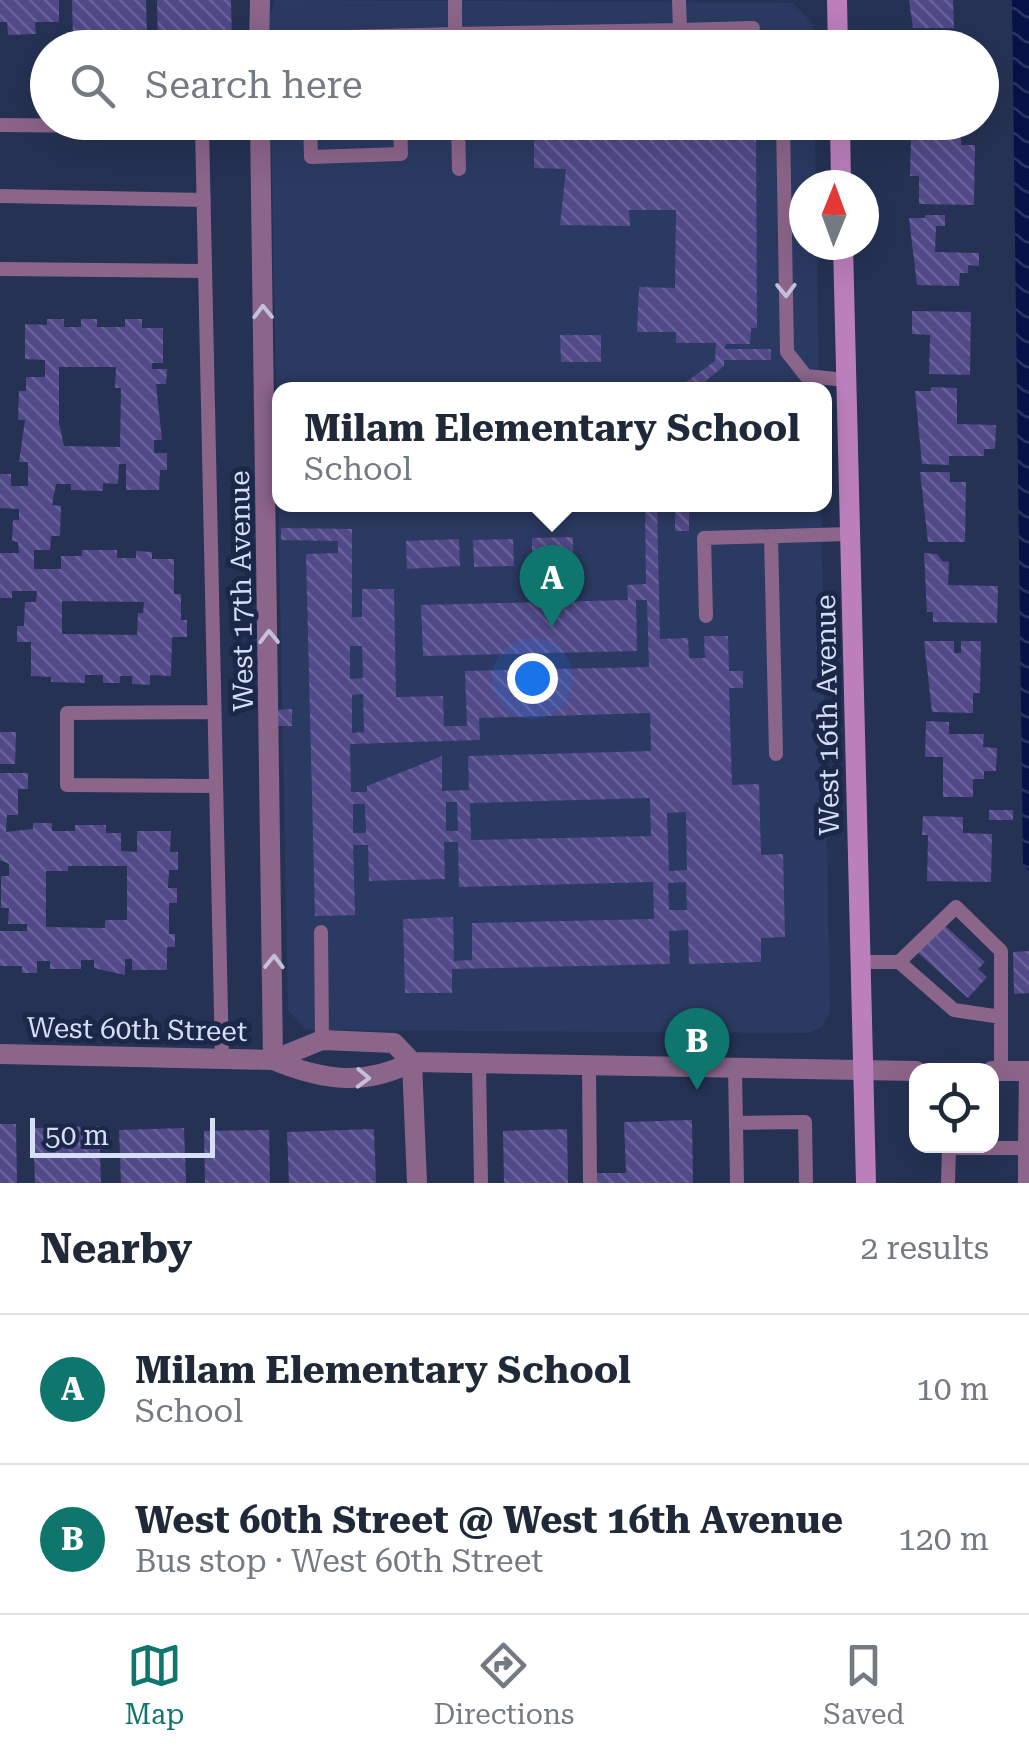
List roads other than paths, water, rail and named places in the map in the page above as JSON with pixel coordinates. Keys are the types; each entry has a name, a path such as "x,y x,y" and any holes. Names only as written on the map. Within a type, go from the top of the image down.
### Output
{"main road":[{"path":"837,0 838,30"},
{"path":"841,140 842,170"},
{"name":"West 16th Avenue","path":"843,260 866,1183"}],"street":[{"path":"259,30 260,0"},
{"name":"West 17th Avenue","path":"260,140 273,1060"},
{"name":"West 60th Street","path":"273,1060 322,1040 394,1043 412,1062"},
{"name":"West 60th Street","path":"0,1054 273,1060 312,1076 380,1078 412,1062 909,1070"},
{"path":"412,1062 417,1183"},
{"path":"999,1071 1028,1072"}],"lane":[{"path":"455,0 456,30"},
{"path":"679,0 680,30 753,28"},
{"path":"0,125 30,125"},
{"path":"202,140 222,1059"},
{"path":"311,140 312,156 400,154 400,140"},
{"path":"458,140 459,168"},
{"path":"783,140 787,352 806,376 846,380"},
{"path":"0,196 204,200"},
{"path":"0,270 205,270"},
{"path":"706,616 704,538 850,534"},
{"path":"771,536 776,754"},
{"path":"214,712 67,713 67,785 216,786"},
{"path":"899,962 956,907 1001,950 997,1063"},
{"path":"321,932 322,1040"},
{"path":"861,962 899,962 954,1010 1001,1018"},
{"path":"480,1064 481,1183"},
{"path":"589,1066 590,1183"},
{"path":"735,1068 737,1183"},
{"path":"1025,1183 1028,1072"},
{"path":"736,1123 805,1122 806,1183"},
{"path":"948,1183 948,1148 1026,1148"}],"water":[{"path":"1012,0 1029,0 1029,871 1023,865"}],"place":[{"name":"Milam Elementary School","path":"552,627"},
{"name":"West 60th Street @ West 16th Avenue","path":"697,1090"}]}
